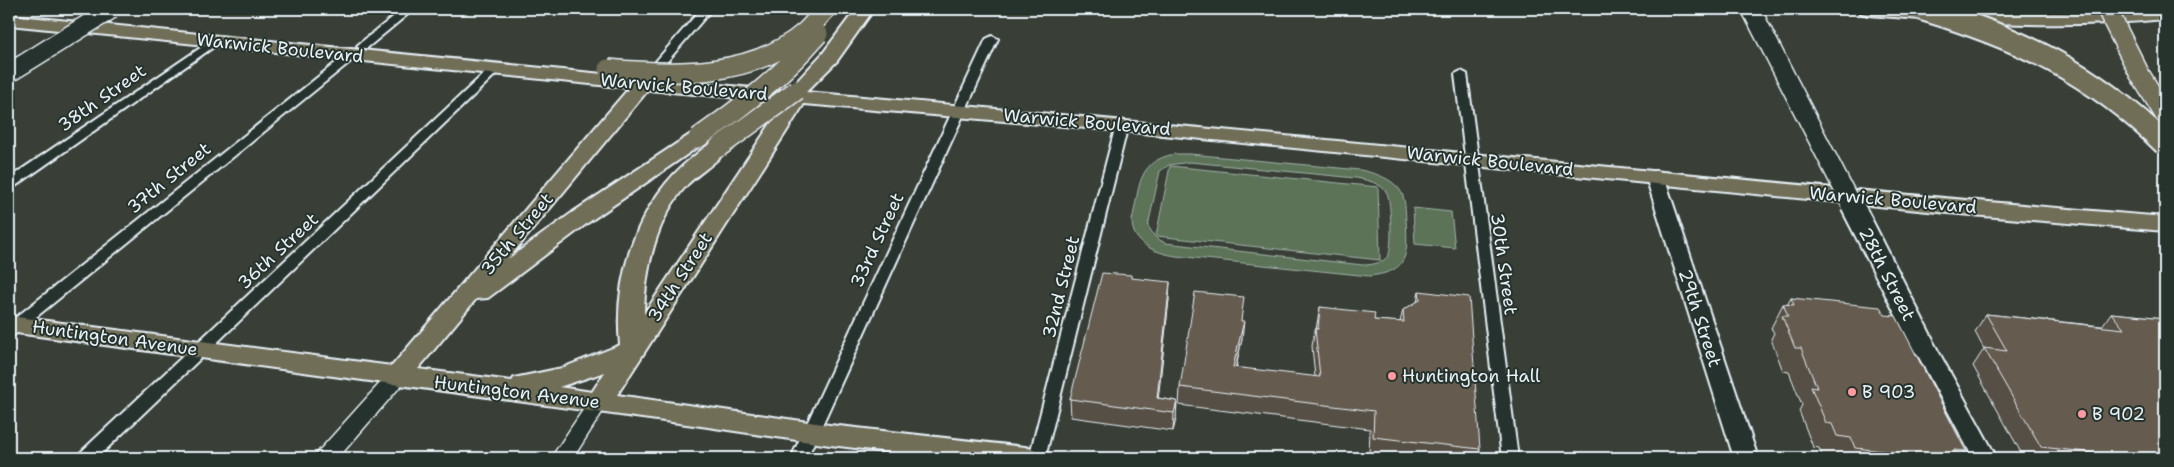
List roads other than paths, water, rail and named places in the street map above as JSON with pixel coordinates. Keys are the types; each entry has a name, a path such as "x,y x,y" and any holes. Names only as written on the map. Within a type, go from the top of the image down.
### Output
{"highway":[{"path":"1868,9 2031,20 2103,19 2165,13"},
{"path":"1922,9 1990,31 2059,62 2110,93 2140,118 2165,144"}],"main road":[{"path":"9,73 112,9"},
{"path":"358,50 678,74 741,64 762,57 791,43 811,28 826,9"},
{"path":"441,324 552,237 746,105 787,70 836,9"},
{"path":"484,389 557,380 573,376 634,349 630,316 635,281 649,226 675,186 698,163 777,105 811,77 830,57 865,9"},
{"name":"28th Street","path":"1751,9 1979,453"},
{"path":"2107,9 2138,73 2165,115"},
{"name":"Warwick Boulevard","path":"9,20 255,45 358,50 495,70 642,84 1122,125 1958,207 2165,224"},
{"name":"35th Street","path":"397,377 642,84"},
{"name":"34th Street","path":"598,403 799,96"},
{"name":"29th Street","path":"1655,177 1746,458"},
{"name":"Huntington Avenue","path":"11,326 811,433 1025,458"},
{"path":"1739,434 1754,458"}],"street":[{"name":"37th Street","path":"11,326 409,9"},
{"name":"35th Street","path":"642,84 707,9"},
{"name":"33rd Street","path":"799,458 992,39"},
{"name":"38th Street","path":"9,184 215,41"},
{"name":"36th Street","path":"86,458 495,70"},
{"name":"30th Street","path":"1460,74 1510,458"},
{"name":"32nd Street","path":"1037,458 1122,125"},
{"name":"35th Street","path":"326,458 397,377"},
{"name":"34th Street","path":"562,458 598,403"}],"railway":[{"path":"129,9 145,9"}],"place":[{"name":"Huntington Hall","path":"1392,376"},
{"name":"B 903","path":"1852,392"},
{"name":"B 902","path":"2082,414"}]}
